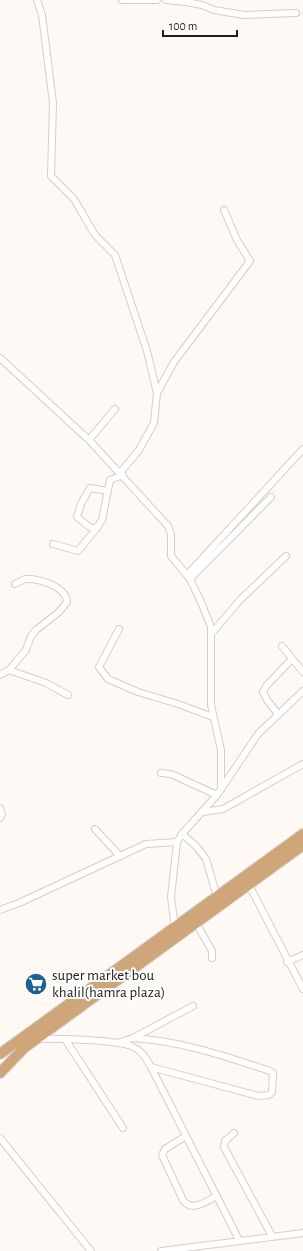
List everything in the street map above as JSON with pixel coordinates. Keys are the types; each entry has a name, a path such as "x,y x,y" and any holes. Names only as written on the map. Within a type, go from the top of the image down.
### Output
{"highway":[{"path":"0,1054 303,834"},
{"path":"0,1073 24,1048 303,845"}],"street":[{"path":"37,0 42,15 52,103 51,176 74,199 95,235 116,255 147,351 157,393 154,423 139,450 121,474 110,480 102,520 96,529 78,551 53,544"},
{"path":"122,0 157,0"},
{"path":"166,0 202,5 214,10 244,15 296,13"},
{"path":"157,393 174,362 250,261 237,240 224,210"},
{"path":"0,358 89,440 168,526 171,534 171,556 188,577 207,616 212,633 211,698 213,717 221,750 221,789"},
{"path":"89,440 115,409"},
{"path":"188,577 303,449"},
{"path":"96,529 88,526 77,517 81,504 90,488 108,491"},
{"path":"188,577 271,497"},
{"path":"212,633 240,600 286,556"},
{"path":"0,675 9,670 26,650 31,636 36,630 59,612 67,602 62,592 56,587 42,582 25,579 15,584"},
{"path":"119,629 99,667 108,679 138,692 178,704 213,717"},
{"path":"282,646 303,671"},
{"path":"278,714 266,700 263,692 267,685 292,659"},
{"path":"9,670 46,683 68,696"},
{"path":"175,928 171,897 177,842 182,834 217,795 258,734 303,691"},
{"path":"203,812 223,809 303,764"},
{"path":"161,773 171,774 217,795"},
{"path":"0,808 2,814 0,818"},
{"path":"95,829 120,856"},
{"path":"182,834 196,846 206,859 217,897"},
{"path":"0,910 19,903 146,844 177,842"},
{"path":"249,885 287,962 303,989"},
{"path":"196,923 212,951 212,958"},
{"path":"287,962 303,955"},
{"path":"116,1044 133,1038 193,1006"},
{"path":"133,1038 161,1040 186,1045 270,1071 273,1073 272,1092 269,1095 258,1096 151,1067"},
{"path":"37,1039 65,1039 116,1044 132,1046 139,1050 146,1057 238,1240"},
{"path":"65,1039 123,1128"},
{"path":"234,1133 226,1141 224,1147 272,1236"},
{"path":"186,1136 165,1149 162,1155 183,1200 188,1205 197,1206 216,1196"},
{"path":"0,1138 91,1251"},
{"path":"161,1251 238,1240 303,1233"},
{"path":"199,1245 204,1251"}],"place":[{"name":"super market bou khalil(hamra plaza)","path":"36,984"}]}
